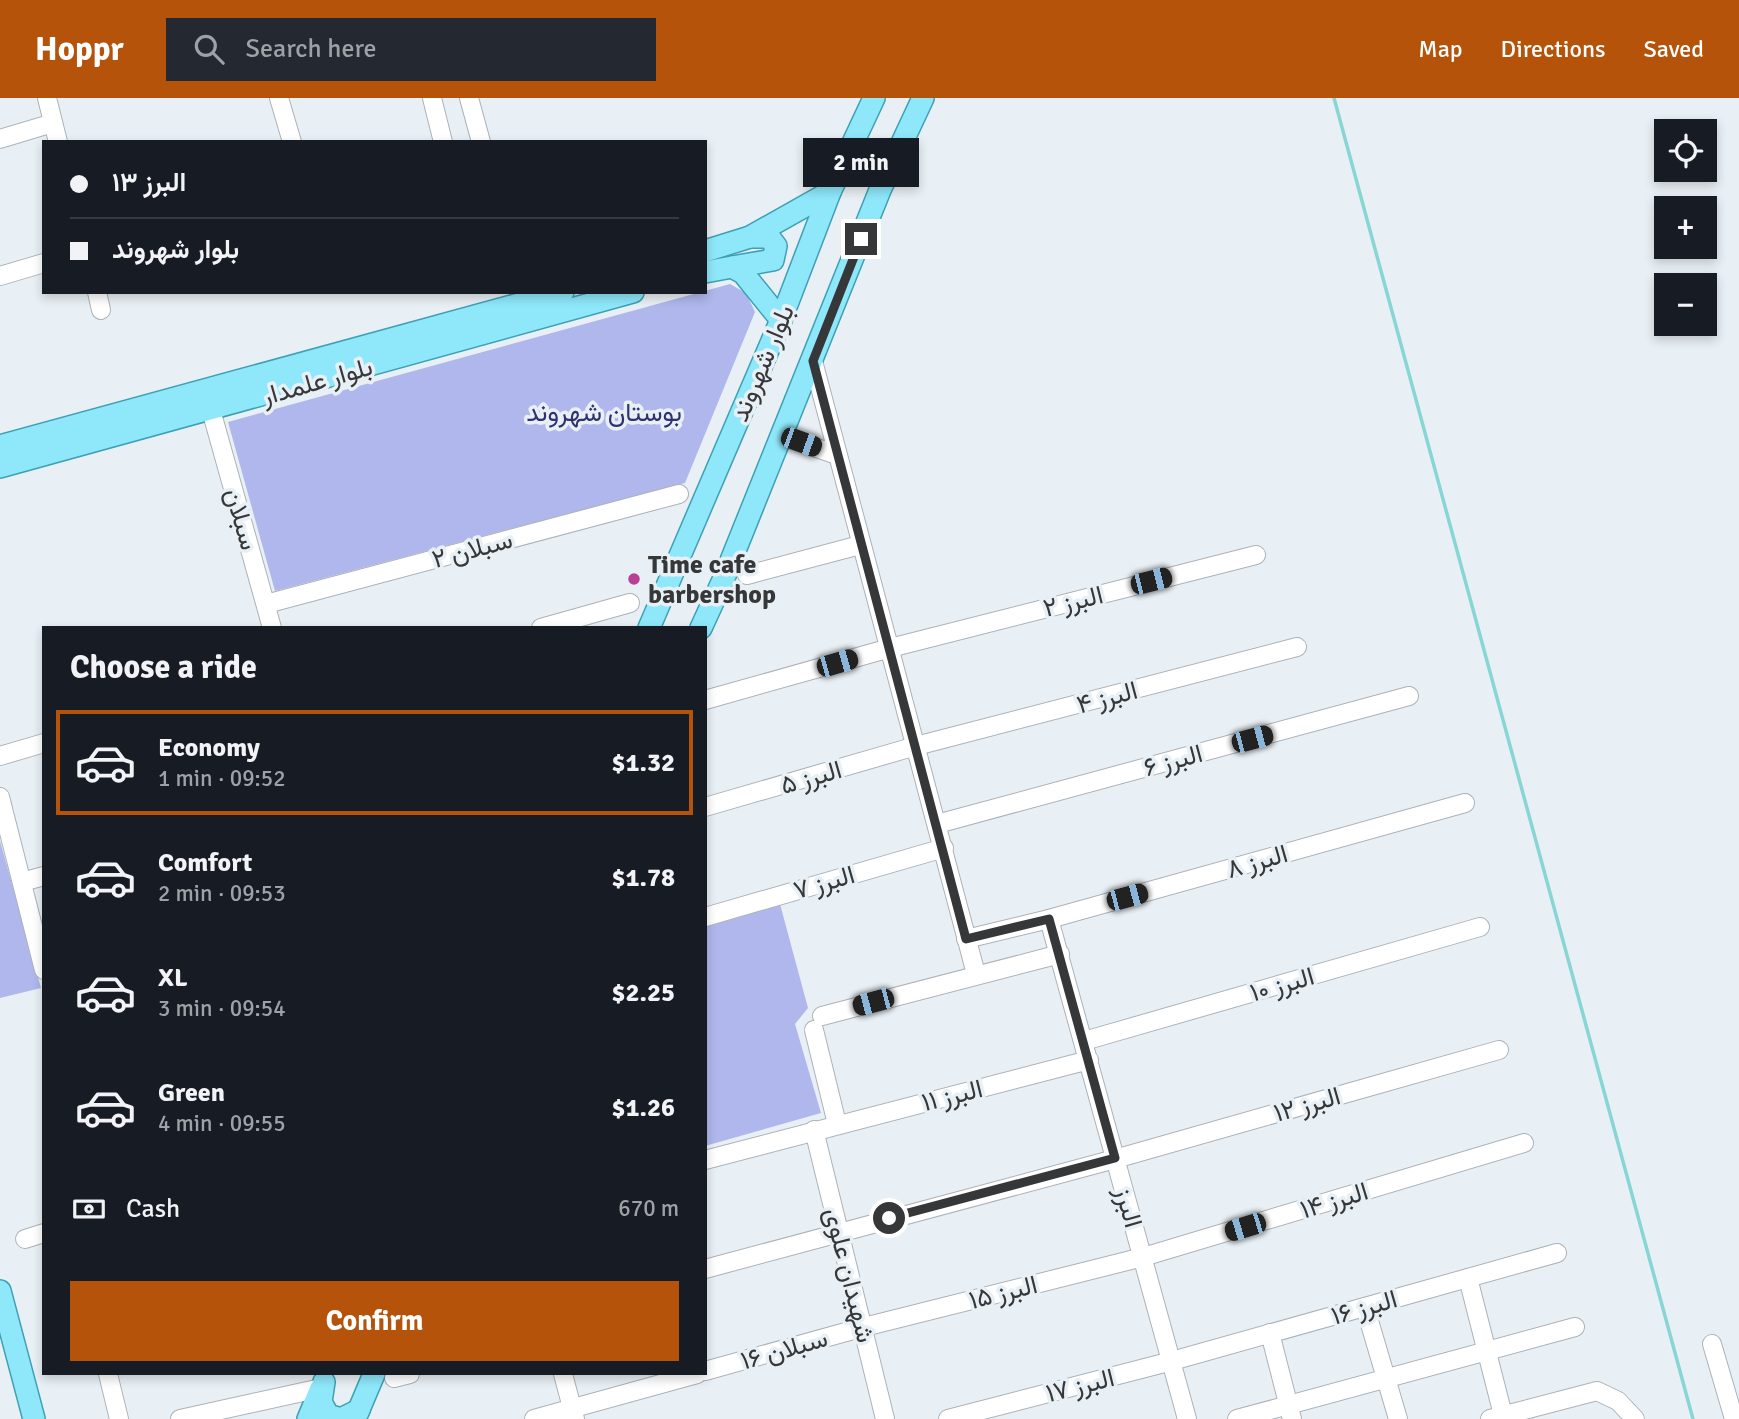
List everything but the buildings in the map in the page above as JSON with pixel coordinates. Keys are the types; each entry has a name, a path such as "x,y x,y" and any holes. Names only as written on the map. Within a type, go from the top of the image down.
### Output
{"main road":[{"name":"بلوار شهروند","path":"650,626 781,320 831,192 874,98"},
{"name":"بلوار شهروند","path":"702,626 813,361 880,190 923,98"},
{"path":"707,249 750,237 831,192"},
{"path":"707,272 773,260 776,246 769,237 750,237"},
{"path":"732,267 743,273 781,320"},
{"name":"بلوار علمدار","path":"0,467 523,298 550,294"},
{"name":"بلوار علمدار","path":"0,446 208,400 625,294"},
{"path":"0,1291 34,1419"},
{"path":"324,1381 321,1402 328,1415 341,1419 357,1415 393,1375"},
{"path":"308,1419 324,1381"}],"street":[{"path":"47,98 57,140"},
{"path":"279,98 291,140"},
{"path":"432,98 442,140"},
{"path":"469,98 480,140"},
{"path":"0,139 53,123"},
{"path":"0,276 42,264"},
{"path":"813,361 976,974"},
{"name":"سبلان","path":"208,400 272,626"},
{"path":"782,436 837,455"},
{"name":"سبلان ۲","path":"266,604 679,494"},
{"path":"747,575 860,545"},
{"name":"البرز ۲","path":"707,699 890,648 1256,555"},
{"path":"548,626 630,603"},
{"name":"البرز ۴","path":"916,746 1297,647"},
{"name":"البرز ۶","path":"937,824 1409,696"},
{"path":"0,755 42,744"},
{"name":"البرز ۵","path":"707,806 916,746"},
{"path":"0,797 42,962"},
{"name":"البرز ۸","path":"1049,919 1465,803"},
{"name":"البرز ۷","path":"707,916 943,848"},
{"path":"22,882 42,877"},
{"path":"966,939 1049,919"},
{"name":"البرز","path":"1049,919 1188,1419"},
{"name":"البرز ۱۰","path":"1084,1041 1480,927"},
{"path":"837,1124 818,1023 976,974 1060,954"},
{"name":"البرز ۱۲","path":"707,1268 1499,1050"},
{"name":"البرز ۱۱","path":"707,1159 1089,1060"},
{"name":"شهیدان علوی","path":"814,1130 885,1419"},
{"name":"البرز ۱۴","path":"1143,1257 1524,1143"},
{"path":"25,1239 42,1234"},
{"name":"البرز ۱۶","path":"1172,1361 1557,1253"},
{"name":"البرز ۱۵","path":"864,1327 1143,1257"},
{"path":"1468,1278 1486,1351 1497,1417 1597,1391 1618,1401 1635,1419"},
{"path":"1365,1307 1398,1419"},
{"name":"سبلان ۱۶","path":"707,1370 864,1327"},
{"path":"1237,1419 1290,1412 1386,1378 1576,1327"},
{"path":"1270,1334 1290,1412"},
{"path":"1712,1344 1734,1419"},
{"name":"البرز ۱۷","path":"948,1419 1172,1361"},
{"path":"108,1375 119,1419"},
{"path":"563,1375 574,1414"},
{"path":"534,1419 574,1414 694,1375"},
{"path":"180,1419 324,1381"}],"green space":[{"name":"بوستان شهروند","path":"730,284 746,293 755,312 685,483 275,591 228,422 694,294 707,294 707,290"},
{"path":"0,841 41,988 0,998"},
{"path":"780,904 808,1008 795,1024 821,1113 707,1145 707,926"}],"waterway":[{"path":"1334,98 1693,1419"}],"place":[{"name":"Time cafe barbershop","path":"634,579"}],"route":[{"path":"861,239 813,361 966,939 1049,919 1115,1158 889,1218"}]}
